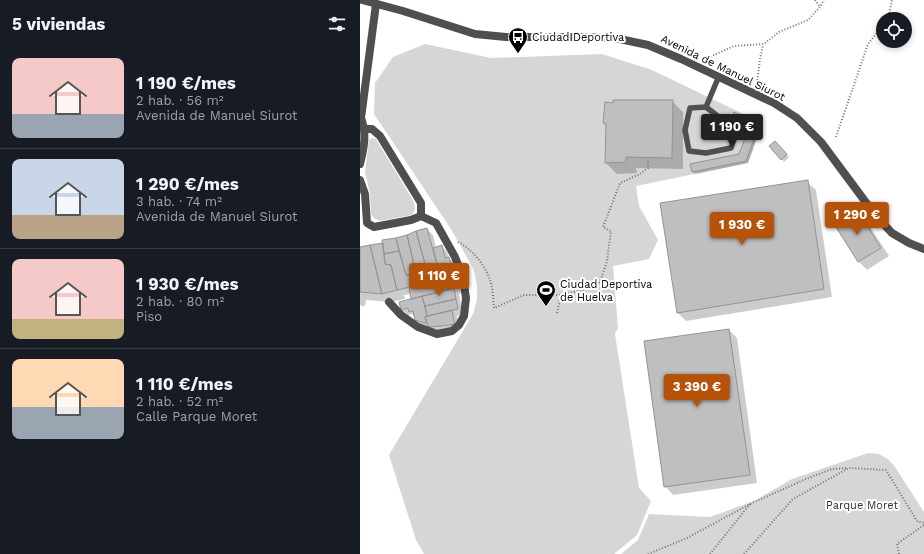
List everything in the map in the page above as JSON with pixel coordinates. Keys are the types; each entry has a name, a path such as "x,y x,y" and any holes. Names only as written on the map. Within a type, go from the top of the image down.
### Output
{"street":[{"name":"Avenida de Manuel Siurot","path":"362,0 403,11 474,34 506,37 582,36 615,38 648,45 719,76 774,103 797,118 821,142 876,216 892,233 909,243 924,249"},
{"path":"360,164 364,148 365,129 361,118 376,4"},
{"path":"365,129 372,129 380,136 421,203 422,216"},
{"path":"360,180 365,194 366,223 374,228 422,216 436,223 455,257 463,278 466,298 464,316 459,325 452,331 437,334 418,328 401,315 389,302"}],"lane":[{"path":"706,107 719,76"},
{"path":"706,107 729,125 735,136 731,148 706,154 689,151 685,130 690,108 706,107"}],"path":[{"path":"815,0 820,7"},
{"path":"705,59 734,46 764,44 779,32 808,20 820,7 824,0"},
{"path":"889,12 892,0"},
{"path":"836,137 868,44 876,34"},
{"path":"757,83 760,59 764,44"},
{"path":"446,239 459,242 468,248 482,264 490,280 494,308 524,295 562,295 587,289 600,282 607,261 611,231 603,227 620,183 640,174 648,168 648,160"},
{"path":"557,313 562,295"},
{"path":"744,554 793,499 849,468"},
{"path":"648,554 687,538 750,504 832,469 849,468 886,470 917,521 924,524"},
{"path":"710,554 750,504"},
{"path":"899,554 897,544 924,524"}],"green space":[{"name":"Ciudad Deportiva de Huelva","path":"425,44 491,58 602,54 652,70 762,123 748,163 636,186 639,206 658,240 649,259 613,266 618,328 615,334 639,488 651,501 637,535 614,554 424,554 416,540 389,455 473,314 477,299 477,287 474,270 451,229 374,114 375,83 393,57"},
{"path":"372,138 376,139 414,202 415,209 412,215 380,221 374,218 371,214 370,194 365,172 369,140"},
{"name":"Parque Moret","path":"868,453 879,454 888,459 895,467 924,512 924,554 621,554 638,540 649,514 710,517 754,501 792,479"}],"building":[{"path":"613,100 673,100 672,158 626,157 626,162 605,163 606,124 603,123 605,102 613,103"},
{"path":"734,112 759,125 746,161 692,172 690,164 739,154 749,128 731,119"},
{"path":"775,141 787,154 781,160 769,146"},
{"path":"808,180 824,289 677,313 660,203"},
{"path":"857,209 881,248 858,262 834,224"},
{"path":"427,228 438,268 427,271 416,231"},
{"path":"416,231 430,282 419,285 407,235"},
{"path":"407,235 416,274 406,275 396,238"},
{"path":"396,238 399,251 384,254 382,240"},
{"path":"383,243 385,264 391,265 397,290 382,294 370,245"},
{"path":"370,245 382,294 360,292 360,247"},
{"path":"442,245 445,258 449,257 451,266 438,268 433,248"},
{"path":"399,251 406,275 416,274 419,285 397,290 391,265 385,264 384,254"},
{"path":"451,266 454,277 430,282 427,271"},
{"path":"454,277 456,288 411,299 409,287"},
{"path":"454,288 456,299 425,306 422,296"},
{"path":"422,296 427,316 425,317 427,323 415,320 413,311 409,312 408,308 401,310 399,302"},
{"path":"456,299 458,309 427,316 425,306"},
{"path":"452,310 455,324 428,327 425,317"},
{"path":"729,329 750,475 664,487 644,341"}],"place":[{"name":"Ciudad Deportiva","path":"518,54"},
{"name":"Ciudad Deportiva de Huelva","path":"546,307"}]}
